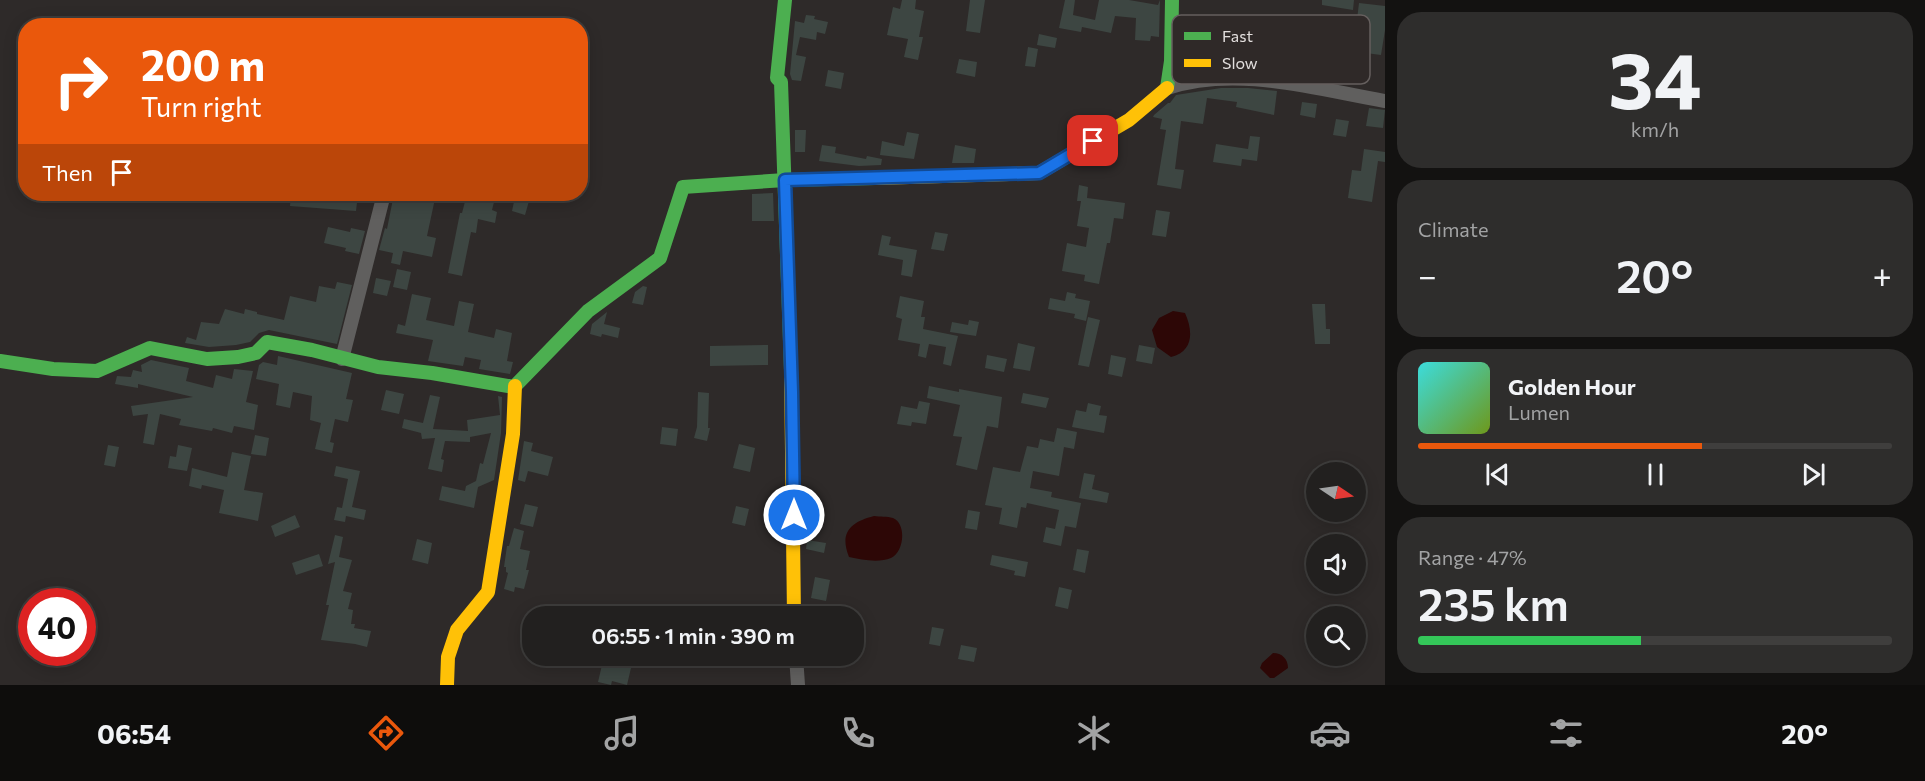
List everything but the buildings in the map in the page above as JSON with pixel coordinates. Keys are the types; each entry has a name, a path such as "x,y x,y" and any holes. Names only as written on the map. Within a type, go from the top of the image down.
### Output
{"street":[{"path":"785,0 777,78 782,82 793,414 794,606"},
{"path":"1167,88 1171,61 1172,0"},
{"path":"447,685 448,657 457,630 488,592 513,434 514,387 588,311 660,258 683,187 785,180 1039,173 1129,120 1167,88 1180,84"},
{"path":"1291,84 1385,101"},
{"path":"342,359 382,201"},
{"path":"0,361 53,369 97,371 150,348 207,359 238,357 256,352 267,342 312,350 378,368 432,373 514,387"},
{"path":"797,666 798,685"}],"shaded area":[{"path":"1173,311 1185,313 1190,340 1184,350 1171,357 1157,347 1152,330 1159,318"},
{"path":"874,516 891,517 897,521 902,532 899,550 891,558 881,560 849,557 845,541 849,529 859,521"},
{"path":"1273,653 1284,657 1288,668 1274,678 1270,678 1260,668"}],"traffic: fast":[{"path":"785,0 777,78 781,82 791,370"},
{"path":"1167,88 1171,61 1172,0"},
{"path":"515,386 588,311 660,258 683,187 785,180 876,178"},
{"path":"0,361 53,369 97,371 150,348 207,359 256,353 267,342 312,350 378,367 432,373 514,387"}],"traffic: slow":[{"path":"876,178 1039,173 1129,120 1167,88"},
{"path":"791,370 794,606"},
{"path":"447,685 448,657 457,630 488,592 513,434 515,386"}],"route":[{"path":"794,515 785,180 1039,173 1093,141"}]}
